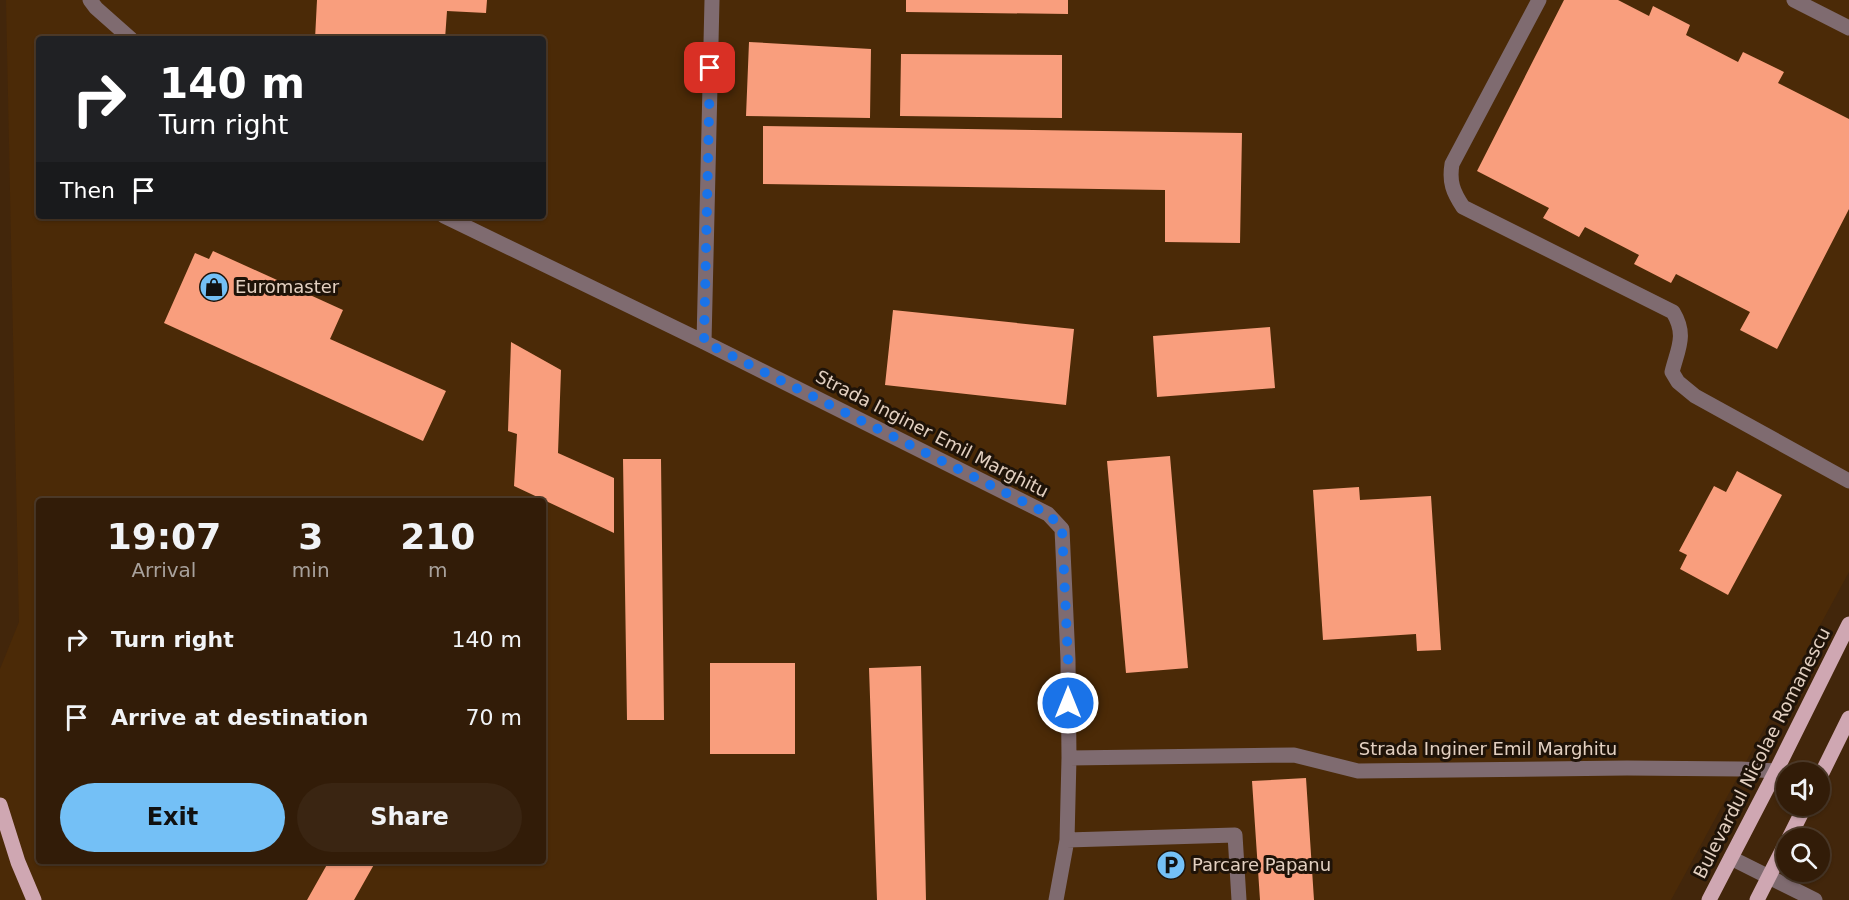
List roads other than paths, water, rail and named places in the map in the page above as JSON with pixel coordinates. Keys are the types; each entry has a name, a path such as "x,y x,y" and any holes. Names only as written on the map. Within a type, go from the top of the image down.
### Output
{"main road":[{"name":"Bulevardul Nicolae Romanescu","path":"1786,762 1849,624"},
{"path":"1827,762 1849,718"},
{"name":"Bulevardul Nicolae Romanescu","path":"1709,900 1776,782"},
{"path":"0,805 18,862 34,900"},
{"path":"1757,900 1776,863"}],"street":[{"path":"90,0 129,36"},
{"path":"704,342 712,0"},
{"path":"1539,0 1452,164 1450,178 1457,198 1463,207 1673,312 1680,324 1682,336 1672,372 1678,382 1695,396 1849,481"},
{"path":"1794,0 1849,28"},
{"name":"Strada Inginer Emil Marghitu","path":"450,219 704,342 1048,514 1062,528 1068,660 1069,758 1294,755 1359,771 1628,768 1776,774"},
{"path":"1056,900 1067,840 1069,758"},
{"path":"1067,840 1235,835 1239,900"},
{"path":"1731,858 1815,900"}],"place":[{"name":"Euromaster","path":"214,287"},
{"name":"Parcare Papanu","path":"1171,865"}]}
